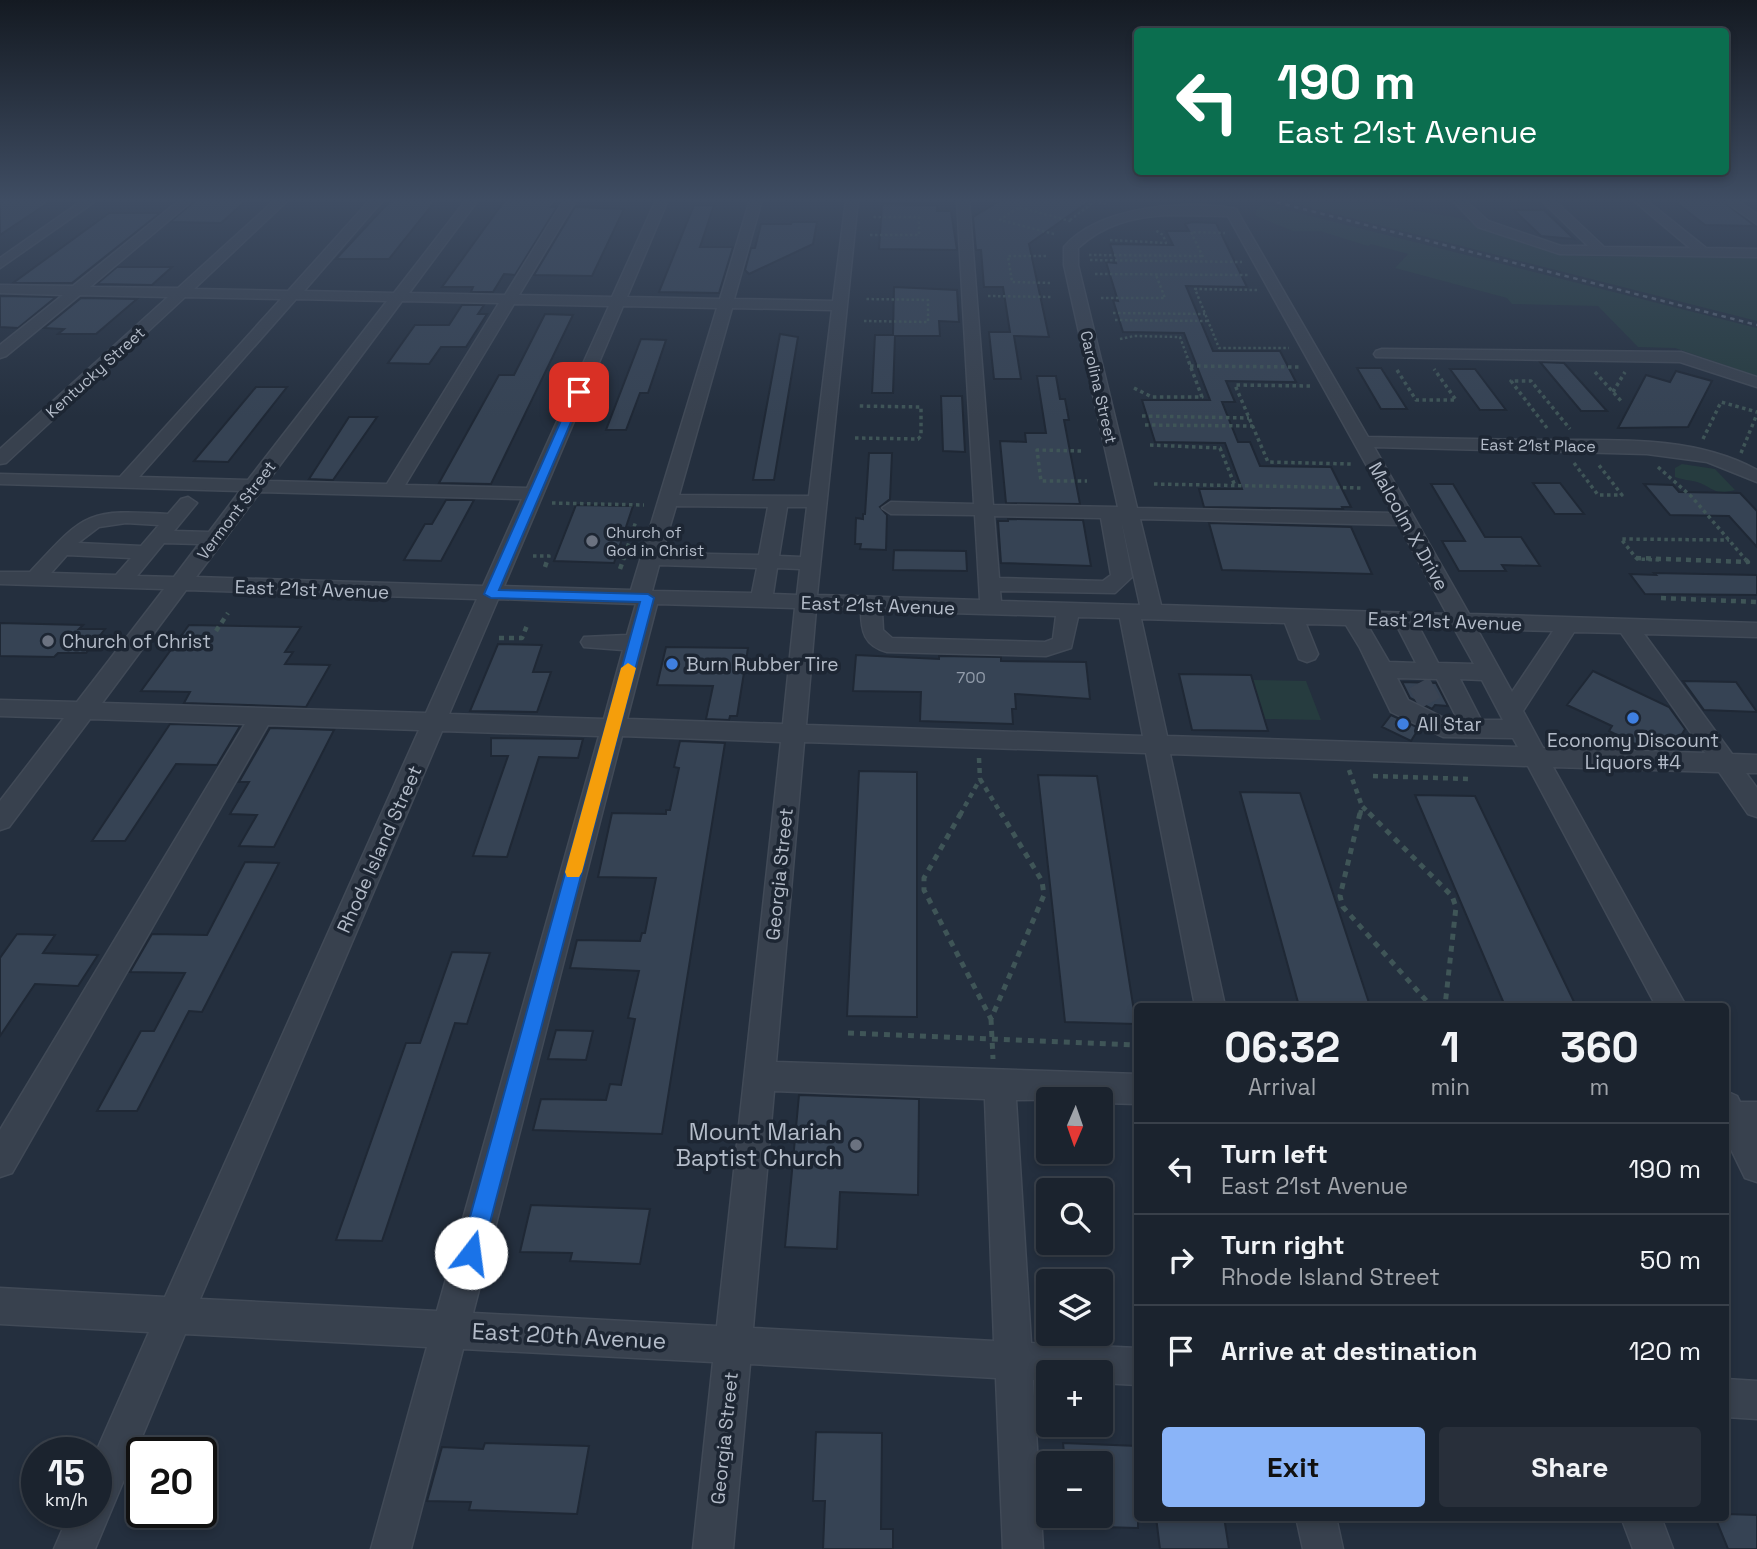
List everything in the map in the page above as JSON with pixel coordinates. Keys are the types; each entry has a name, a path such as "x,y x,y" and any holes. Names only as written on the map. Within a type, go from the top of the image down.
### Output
{"street":[{"path":"0,353 97,272"},
{"name":"Kentucky Street","path":"0,459 204,272"},
{"path":"125,482 311,272"},
{"name":"Vermont Street","path":"0,820 417,272"},
{"path":"391,492 524,272"},
{"name":"Rhode Island Street","path":"112,1461 631,272"},
{"path":"391,1549 635,643 658,502 737,272"},
{"name":"Georgia Street","path":"713,1549 810,563 817,502 853,303 856,272"},
{"path":"968,272 991,608"},
{"name":"Carolina Street","path":"1072,272 1119,513"},
{"name":"Malcolm X Drive","path":"1271,272 1669,1003"},
{"path":"0,289 728,304 853,303"},
{"path":"1387,358 1681,357 1757,382"},
{"name":"East 21st Place","path":"1363,442 1619,447 1706,453 1755,474"},
{"path":"0,479 532,498"},
{"path":"658,502 817,502"},
{"path":"761,601 778,502"},
{"path":"120,583 188,503"},
{"path":"891,508 1406,519"},
{"path":"990,584 1108,588 1122,577 1125,542 1119,513"},
{"path":"34,580 84,526 102,520 173,520"},
{"path":"63,549 214,538"},
{"path":"1125,542 1143,571 1140,612 1156,745 1209,1003"},
{"path":"650,559 810,563"},
{"path":"694,599 703,560"},
{"path":"1121,571 1143,571"},
{"name":"East 21st Avenue","path":"2,581 1757,631"},
{"path":"1031,585 1032,609"},
{"path":"871,604 872,633 887,645 1046,649 1063,643 1077,610 1082,587"},
{"path":"1293,616 1307,654"},
{"path":"1352,618 1399,706 1443,728 1474,728 1515,721 1568,625"},
{"path":"1404,619 1427,674 1474,728"},
{"path":"1628,626 1757,807"},
{"path":"592,642 635,643"},
{"path":"1382,670 1427,674 1488,672"},
{"path":"1431,705 1443,728"},
{"path":"0,708 1757,764"},
{"path":"0,1161 262,716"},
{"path":"759,1076 1134,1089"},
{"path":"1000,1085 1023,1549"},
{"path":"1735,1115 1757,1166"},
{"name":"East 20th Avenue","path":"0,1306 1134,1367"},
{"path":"1729,1398 1757,1400"},
{"path":"1317,1521 1323,1549"},
{"path":"1643,1521 1653,1549"},
{"path":"74,1549 83,1528"}],"path":[{"path":"1011,272 1012,282 1050,283"},
{"path":"1095,274 1254,275"},
{"path":"1101,298 1165,299 1156,275"},
{"path":"1261,290 1195,289 1219,348 1292,348"},
{"path":"969,296 1053,297"},
{"path":"853,303 928,300 928,322 864,321"},
{"path":"1113,313 1205,314"},
{"path":"1115,320 1208,321"},
{"path":"1120,339 1134,336 1180,337 1202,397 1152,397 1134,388"},
{"path":"1387,358 1416,400 1456,400 1430,364"},
{"path":"1190,366 1301,367"},
{"path":"1590,366 1622,402"},
{"path":"1613,392 1628,367"},
{"path":"1548,429 1511,380 1531,381 1570,429"},
{"path":"1311,386 1235,385 1268,462 1351,464"},
{"path":"1706,453 1721,402 1757,413 1738,460"},
{"path":"855,438 918,439 921,436 921,407 858,406"},
{"path":"1142,416 1249,418"},
{"path":"1144,425 1253,426"},
{"path":"1150,445 1220,447 1235,486"},
{"path":"1081,451 1037,450 1041,481 1087,481"},
{"path":"1574,463 1598,495 1622,495 1597,464"},
{"path":"1654,463 1692,497 1748,562 1637,559 1621,538 1729,540"},
{"path":"1154,484 1363,488"},
{"path":"532,498 658,502"},
{"path":"620,569 636,521"},
{"path":"533,556 549,556 545,567"},
{"path":"1661,598 1757,601"},
{"path":"215,631 228,613"},
{"path":"499,638 522,638 528,622"},
{"path":"979,760 980,779 1042,881 1044,895 991,1019"},
{"path":"1350,773 1362,806 1452,896 1456,907 1445,1003"},
{"path":"980,779 924,878 924,890 991,1019 992,1041"},
{"path":"1362,806 1340,896 1343,907 1428,1003"},
{"path":"848,1033 1134,1045"}],"green space":[{"path":"1411,272 1535,272 1757,328 1757,376 1675,348 1638,347 1598,306 1512,304 1507,298"},
{"path":"1565,272 1757,272 1757,321"},
{"path":"1682,464 1715,469 1735,490 1718,491 1675,477 1675,468"},
{"path":"1252,680 1306,681 1321,720 1264,719"}],"building":[{"path":"28,272 85,272 72,283 13,283"},
{"path":"111,272 166,272 152,285 97,284"},
{"path":"453,272 517,272 515,275 504,274 493,292 471,292 473,287 442,287"},
{"path":"536,272 594,272 592,276 534,275"},
{"path":"667,272 725,272 719,293 659,292"},
{"path":"983,272 1035,272 1049,337 1014,336 1021,379 994,379 989,332 1010,332 1003,287 984,287"},
{"path":"1109,272 1240,272 1247,287 1186,286 1213,351 1280,351 1296,382 1226,381 1235,402 1222,402 1238,442 1250,442 1260,466 1331,467 1351,507 1204,507 1199,489 1242,489 1225,443 1155,442 1142,400 1210,400 1184,333 1123,332 1113,300 1118,301"},
{"path":"894,287 957,290 959,322 939,321 940,336 895,336 893,393 872,393 875,335 893,335"},
{"path":"0,296 56,297 18,328 0,327"},
{"path":"81,298 137,299 96,334 58,334 64,329 44,328"},
{"path":"462,305 484,305 478,314 487,314 466,347 441,347 429,364 388,363 415,325 449,325"},
{"path":"545,314 573,315 491,484 439,483 499,375 514,375"},
{"path":"780,334 798,337 774,480 753,480"},
{"path":"641,339 666,340 648,393 640,393 626,430 606,430"},
{"path":"1540,362 1564,363 1607,411 1581,411"},
{"path":"1357,368 1381,368 1407,409 1381,409"},
{"path":"1450,369 1475,369 1506,410 1480,410"},
{"path":"1676,371 1712,381 1688,427 1618,428 1646,375 1670,382"},
{"path":"1037,376 1056,376 1060,399 1065,399 1069,420 1064,420 1080,504 1006,503 1000,441 1026,442 1025,433 1046,433"},
{"path":"256,387 287,387 228,462 194,461"},
{"path":"941,396 962,396 965,452 943,451"},
{"path":"349,417 377,417 333,480 309,479"},
{"path":"869,453 892,453 890,499 880,507 887,515 886,550 860,549 861,544 855,544 856,518 863,519 865,514"},
{"path":"1533,483 1560,483 1584,514 1555,514"},
{"path":"1431,484 1453,484 1485,537 1521,537 1540,566 1502,565 1506,571 1459,571 1442,541 1465,541"},
{"path":"1644,484 1673,485 1679,492 1740,493 1757,511 1757,547 1729,516 1670,515"},
{"path":"446,500 474,500 441,561 404,560 425,524 432,524"},
{"name":"Church of God in Christ","path":"576,505 633,506 614,563 554,561"},
{"path":"1083,520 1091,566 1001,563 998,521"},
{"path":"1209,523 1351,527 1372,574 1222,570"},
{"path":"894,550 966,551 967,571 893,570"},
{"path":"1654,573 1757,575 1757,595 1645,594 1630,574 1656,575"},
{"name":"Church of Christ","path":"0,623 83,625 79,629 105,629 86,653 58,653 54,657 0,656"},
{"path":"189,625 301,627 285,652 293,652 285,664 330,665 306,707 184,703 190,692 141,691"},
{"path":"498,644 542,645 533,672 551,672 537,712 470,711"},
{"path":"666,647 748,648 737,716 730,716 729,720 706,719 713,686 657,685"},
{"path":"856,655 939,659 939,656 1001,657 1001,661 1086,662 1090,699 1015,694 1013,724 920,721 921,692 853,691"},
{"name":"Economy Discount Liquors #4","path":"1593,671 1669,707 1685,729 1673,749 1655,742 1651,749 1645,749 1609,731 1612,726 1567,705"},
{"path":"1179,674 1251,675 1268,731 1192,730"},
{"path":"1683,681 1736,682 1757,712 1704,710"},
{"path":"1402,682 1436,683 1448,706 1435,705 1432,709 1410,698"},
{"name":"All Star","path":"1391,715 1419,728 1411,741 1382,727"},
{"path":"170,724 240,726 217,765 176,764 125,841 92,841"},
{"path":"270,728 334,730 274,847 239,846 257,815 230,814 249,782 239,782"},
{"path":"491,738 583,739 578,758 539,757 507,857 473,856 508,756 491,756"},
{"path":"680,741 725,743 662,1134 533,1130 541,1099 606,1100 610,1084 621,1085 635,1019 628,1018 639,971 570,968 577,940 640,941 642,933 645,933 656,878 598,877 612,813 666,814 666,810 670,810 679,768 674,767"},
{"path":"859,771 917,772 917,1017 847,1016"},
{"path":"1038,775 1097,776 1134,1011 1134,1024 1065,1022"},
{"path":"1240,792 1300,793 1369,1003 1298,1003"},
{"path":"1415,795 1475,796 1575,1003 1504,1003"},
{"path":"245,862 279,863 202,1012 189,1011 137,1111 97,1111 141,1031 154,1031 185,973 130,972 152,934 207,935"},
{"path":"17,934 55,935 43,953 98,955 78,986 35,984 0,1036 0,958"},
{"path":"452,952 490,953 467,1024 455,1023 382,1241 336,1240 406,1043 420,1043"},
{"path":"556,1030 593,1031 586,1060 548,1059"},
{"name":"Mount Mariah Baptist Church","path":"799,1095 919,1099 918,1195 840,1192 837,1249 785,1247"},
{"path":"531,1205 650,1209 640,1264 570,1261 572,1253 520,1252"},
{"path":"816,1432 882,1433 881,1529 893,1529 893,1549 823,1549 825,1501 813,1501"},
{"path":"485,1443 589,1446 577,1514 469,1510 471,1502 427,1501 442,1447 483,1449"},
{"path":"1063,1443 1134,1446 1134,1521 1138,1521 1138,1528 1113,1527 1113,1451 1064,1451"},
{"path":"1729,1514 1757,1515 1757,1549 1728,1549 1717,1521 1729,1521"},
{"path":"1156,1521 1225,1521 1229,1549 1160,1549"}],"tunnel":[{"path":"1419,683 1431,705"}],"railway":[{"path":"1551,272 1757,325"}],"slow traffic":[{"path":"573,872 628,668"}],"place":[{"name":"Church of God in Christ","path":"592,541"},
{"name":"Church of Christ","path":"48,641"},
{"name":"Burn Rubber Tire","path":"672,664"},
{"name":"Economy Discount Liquors #4","path":"1633,718"},
{"name":"All Star","path":"1403,724"},
{"name":"Mount Mariah Baptist Church","path":"856,1145"}],"route":[{"path":"471,1253 648,598 491,594 579,392"}]}
